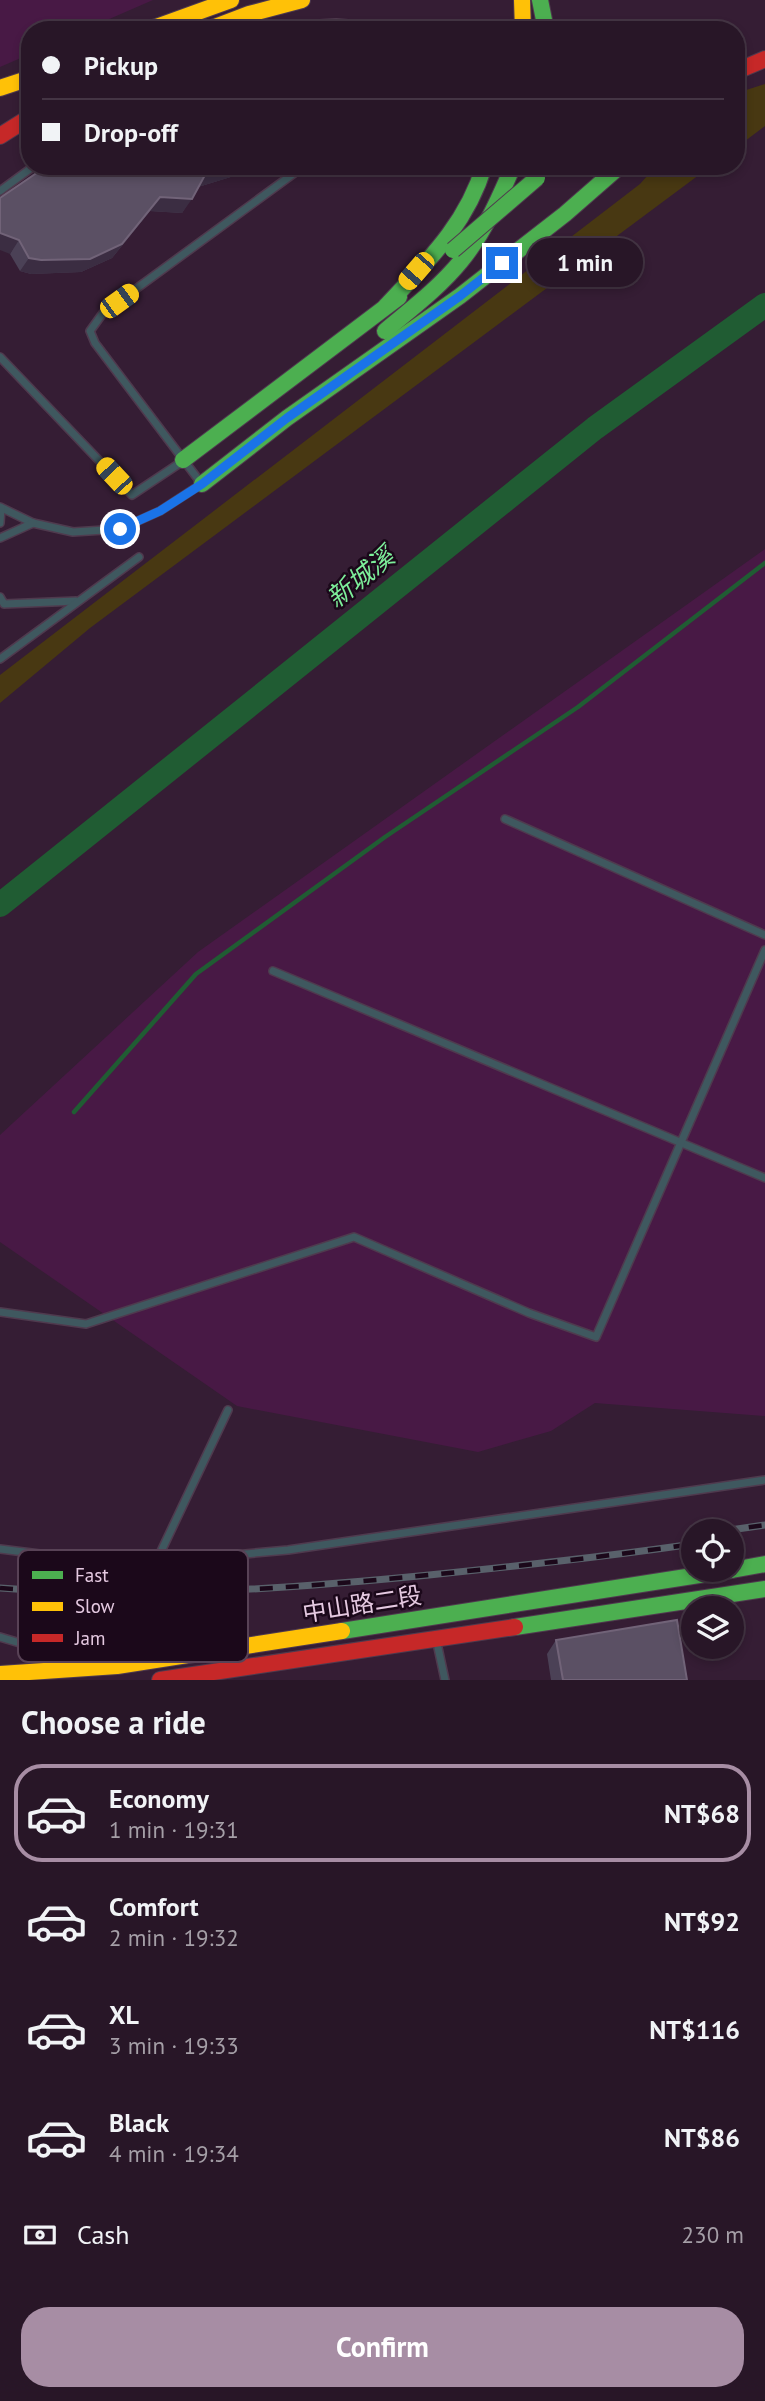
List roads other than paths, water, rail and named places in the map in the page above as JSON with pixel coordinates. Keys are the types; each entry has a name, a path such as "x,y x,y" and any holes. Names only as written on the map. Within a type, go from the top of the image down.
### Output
{"main road":[{"path":"145,21 187,0"},
{"path":"173,21 231,0"},
{"path":"231,21 302,0"},
{"path":"522,0 523,21"},
{"path":"540,0 544,21"},
{"path":"745,68 765,60"},
{"path":"0,88 21,81"},
{"path":"0,135 21,122"},
{"path":"380,313 453,230 475,192 481,175"},
{"path":"287,418 449,274 480,235 509,175"},
{"path":"184,460 380,313 539,175"},
{"path":"202,484 287,418 460,296 565,214 610,175"},
{"name":"中山路二段","path":"744,1568 765,1564"},
{"name":"中山路二段","path":"248,1646 681,1578"},
{"name":"中山路二段","path":"160,1680 765,1589"},
{"name":"中山路二段","path":"0,1674 69,1675 143,1662"}],"lane":[{"path":"0,191 22,175"},
{"path":"0,523 1,508 33,523 73,532 120,529 160,511 202,484 95,343 90,331 103,313 292,175"},
{"path":"0,357 132,495 184,460"},
{"path":"0,538 33,523"},
{"path":"0,659 138,556"},
{"path":"0,597 4,604 77,601"},
{"path":"505,819 765,935"},
{"path":"0,1312 86,1324 354,1237 529,1313 596,1337 765,950"},
{"path":"273,971 765,1178"},
{"path":"162,1550 228,1410"},
{"path":"248,1554 765,1480"},
{"path":"0,1549 18,1551"},
{"path":"0,1637 18,1642"},
{"path":"437,1639 445,1680"}],"waterway":[{"name":"新城溪","path":"0,905 595,428 765,305"},
{"path":"74,1112 196,974 385,837 578,707 765,563"}],"railway":[{"path":"744,1528 765,1525"},
{"path":"248,1589 495,1568 681,1546"},
{"path":"0,1588 18,1589"}]}
